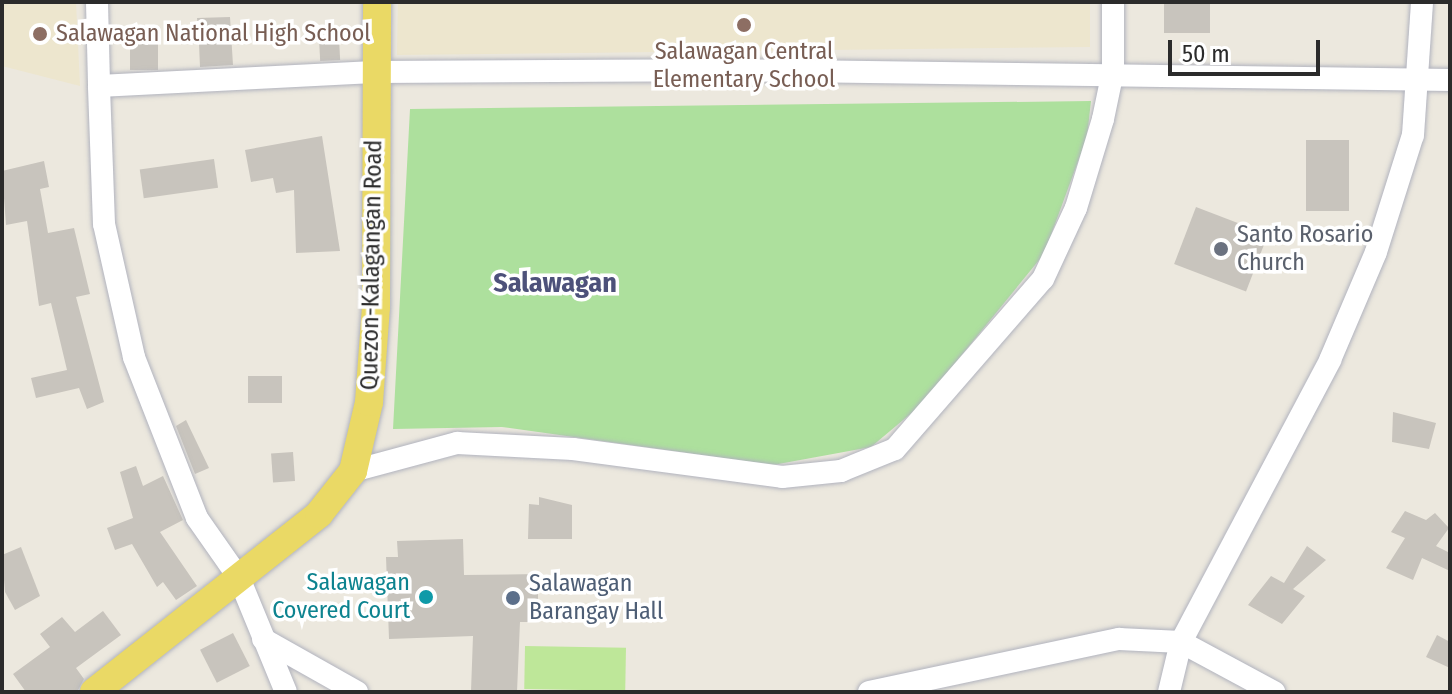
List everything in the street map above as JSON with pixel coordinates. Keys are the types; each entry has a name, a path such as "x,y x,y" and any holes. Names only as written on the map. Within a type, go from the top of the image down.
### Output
{"main road":[{"name":"Quezon-Kalagangan Road","path":"94,692 319,514 353,471 369,402 376,307 374,72 377,2"}],"street":[{"path":"97,2 106,238 134,357 197,518 239,578 286,692"},
{"path":"353,471 457,443 573,449 782,477 884,456 1007,329 1043,279 1088,172 1113,71 1113,2"},
{"path":"1169,692 1181,642 1335,347 1376,252 1422,81 1422,2"},
{"path":"99,86 374,72 1113,71 1450,80"},
{"path":"263,639 357,692"},
{"path":"869,692 1069,645 1181,642 1274,692"}],"shaded area":[{"name":"Salawagan National High School","path":"2,2 76,2 80,86 2,66"},
{"name":"Salawagan Central Elementary School","path":"398,2 1090,2 1090,47 397,55"}],"green space":[{"path":"1091,101 1087,137 1044,254 921,405 871,447 773,465 502,427 393,429 410,109"},
{"path":"525,646 626,648 625,691 524,689"}],"building":[{"path":"1164,2 1210,2 1210,33 1164,33"},
{"path":"230,17 233,65 200,67 199,44 180,44 180,29 198,28 197,18"},
{"path":"339,38 340,60 320,61 319,39"},
{"path":"130,43 158,43 158,70 130,70"},
{"path":"322,136 340,251 296,253 294,190 276,193 273,178 251,182 245,150"},
{"path":"1306,140 1349,140 1349,211 1306,211"},
{"path":"214,159 218,188 144,198 140,169"},
{"path":"44,161 49,187 40,189 48,233 74,228 90,294 76,297 104,402 87,409 79,388 36,398 31,378 67,370 51,303 39,306 27,221 6,225 2,171"},
{"name":"Santo Rosario Church","path":"1196,207 1268,235 1246,292 1174,264"},
{"path":"248,376 282,376 282,403 248,403"},
{"path":"1393,412 1436,423 1429,449 1392,442"},
{"path":"186,420 209,468 195,474 176,426"},
{"path":"293,452 295,481 273,482 271,454"},
{"path":"136,466 143,486 163,476 183,520 160,532 197,586 176,600 163,582 157,587 132,544 115,550 107,528 133,518 120,472"},
{"path":"539,497 572,505 572,539 528,539 529,504 539,505"},
{"path":"1405,511 1426,520 1435,513 1449,528 1436,546 1450,553 1450,571 1422,558 1413,580 1386,568 1405,538 1391,532"},
{"path":"463,539 464,575 538,574 538,622 520,622 517,692 471,691 473,636 389,639 386,557 398,557 397,541"},
{"path":"1307,546 1326,560 1293,589 1305,596 1282,624 1248,605 1271,576 1284,583"},
{"path":"21,547 40,596 15,610 5,592 2,555"},
{"path":"103,611 121,635 76,668 84,679 77,692 26,692 13,674 50,647 40,634 62,617 75,632"},
{"path":"233,633 250,666 217,683 200,650"},
{"path":"1437,635 1450,642 1450,668 1426,657"}],"place":[{"name":"Salawagan Central Elementary School","path":"744,25"},
{"name":"Salawagan National High School","path":"40,34"},
{"name":"Santo Rosario Church","path":"1221,249"},
{"name":"Salawagan Covered Court","path":"426,597"},
{"name":"Salawagan Barangay Hall","path":"513,598"}],"district":[{"name":"Salawagan","path":"555,283"}]}
